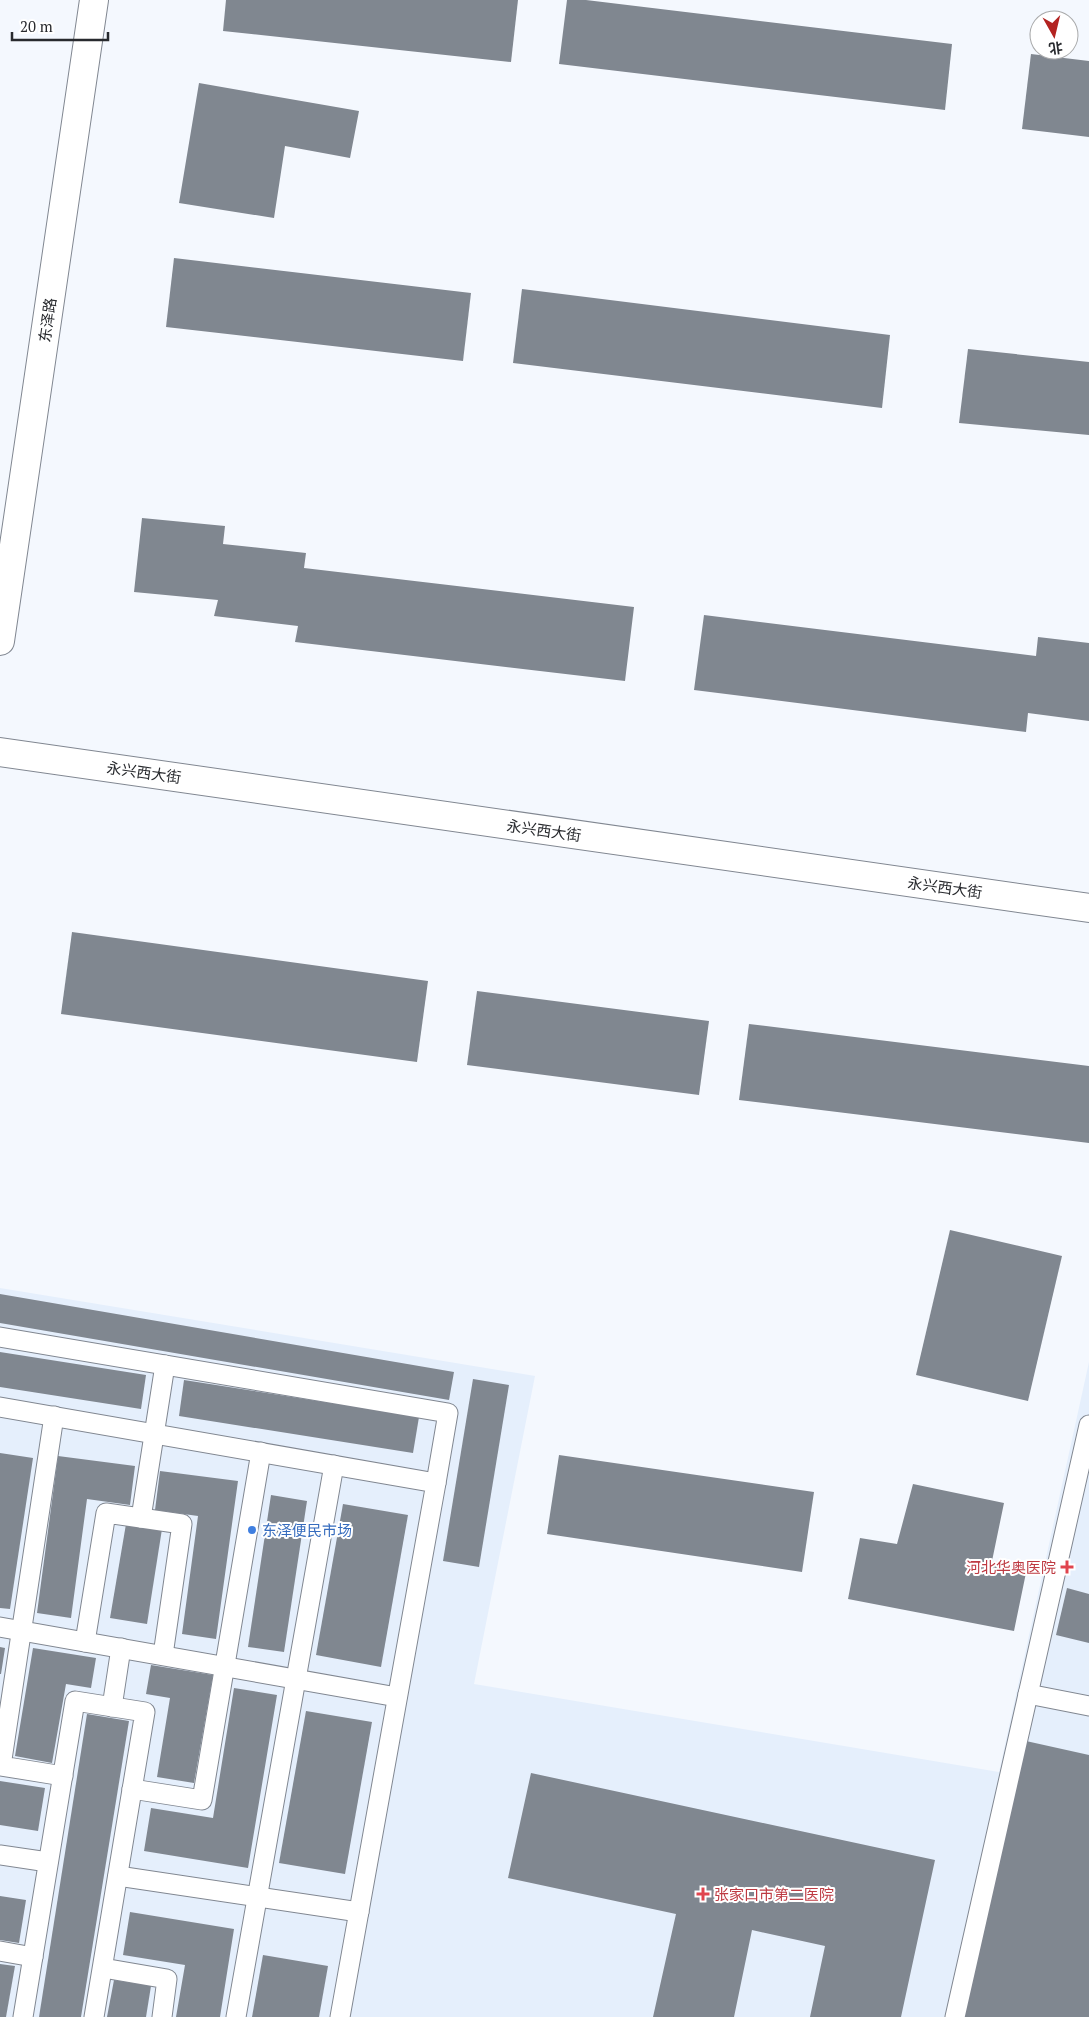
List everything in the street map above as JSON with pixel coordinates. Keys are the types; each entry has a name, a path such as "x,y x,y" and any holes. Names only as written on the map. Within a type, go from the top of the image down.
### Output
{"main road":[{"name":"东泽路","path":"0,640 94,0"},
{"name":"永兴西大街","path":"0,752 1089,908"}],"lane":[{"path":"0,1337 448,1413 340,2017"},
{"path":"142,1518 165,1365"},
{"path":"0,1407 436,1483"},
{"path":"54,1416 1,1766 63,1776"},
{"path":"955,2017 1089,1425"},
{"path":"132,1789 202,1800 261,1452"},
{"path":"236,2017 334,1465"},
{"path":"85,1642 106,1513 182,1524 163,1655"},
{"path":"0,1627 397,1696"},
{"path":"112,1707 121,1648"},
{"path":"1028,1694 1089,1706"},
{"path":"23,2017 75,1701 145,1712 94,2017"},
{"path":"0,1855 48,1862"},
{"path":"118,1876 359,1912"},
{"path":"0,1951 33,1957"},
{"path":"103,1968 167,1979 162,2017"}],"shaded area":[{"name":"东泽便民市场","path":"0,1288 535,1376 474,1684 999,1772 1089,1362 1089,2017 0,2017"}],"building":[{"path":"226,0 518,0 511,62 223,31"},
{"path":"567,0 586,0 952,44 945,110 559,64"},
{"path":"1030,60 1089,61 1089,137 1022,129"},
{"path":"199,83 359,111 350,158 285,146 274,218 179,203"},
{"path":"174,258 471,293 463,361 166,327"},
{"path":"522,289 890,335 882,408 513,363"},
{"path":"968,349 1089,362 1089,435 959,423"},
{"path":"142,518 225,526 223,544 306,553 304,568 634,607 625,681 295,642 298,626 214,616 218,600 134,592"},
{"path":"704,615 1036,656 1038,637 1089,643 1089,721 1028,713 1026,732 694,690"},
{"path":"72,932 428,981 417,1062 61,1014"},
{"path":"477,991 709,1021 699,1095 467,1065"},
{"path":"749,1024 1089,1066 1089,1143 739,1100"},
{"path":"950,1230 1062,1256 1028,1401 916,1375"},
{"path":"0,1294 454,1372 449,1400 0,1323"},
{"path":"0,1352 146,1375 141,1409 0,1387"},
{"path":"473,1379 509,1385 479,1567 443,1561"},
{"path":"184,1380 419,1417 413,1453 179,1416"},
{"path":"0,1453 33,1458 10,1609 0,1608"},
{"path":"559,1455 814,1492 802,1572 547,1534"},
{"path":"58,1456 135,1466 130,1505 87,1499 71,1618 37,1613"},
{"path":"160,1471 238,1481 216,1639 182,1634 198,1516 155,1510"},
{"path":"913,1484 1004,1503 992,1561 1027,1568 1014,1631 848,1599 860,1538 897,1544"},
{"path":"271,1495 307,1501 284,1652 248,1647"},
{"path":"343,1504 408,1515 381,1667 316,1655"},
{"path":"126,1524 162,1529 147,1624 110,1618"},
{"path":"1067,1588 1089,1594 1089,1643 1056,1635"},
{"path":"0,1647 5,1648 1,1674 0,1674"},
{"path":"33,1648 96,1658 91,1688 66,1684 52,1763 15,1756"},
{"path":"151,1665 213,1675 194,1783 157,1777 170,1698 146,1694"},
{"path":"234,1688 277,1695 248,1868 144,1851 151,1808 213,1818"},
{"path":"306,1711 372,1722 345,1874 279,1863"},
{"path":"87,1714 129,1721 81,2017 39,2017"},
{"path":"1026,1741 1089,1755 1089,2017 963,2017"},
{"path":"531,1773 935,1860 901,2017 810,2017 825,1946 752,1930 734,2017 653,2017 676,1914 508,1878"},
{"path":"0,1781 45,1788 38,1831 0,1825"},
{"path":"0,1896 26,1900 19,1943 0,1940"},
{"path":"130,1912 234,1929 220,2017 176,2017 185,1965 123,1955"},
{"path":"263,1955 328,1966 319,2017 252,2017"},
{"path":"0,1964 15,1966 6,2017 0,2017"},
{"path":"114,1980 151,1986 146,2017 107,2017"}],"place":[{"name":"东泽便民市场","path":"252,1530"},
{"name":"河北华奥医院","path":"1067,1567"},
{"name":"张家口市第二医院","path":"703,1894"}]}
